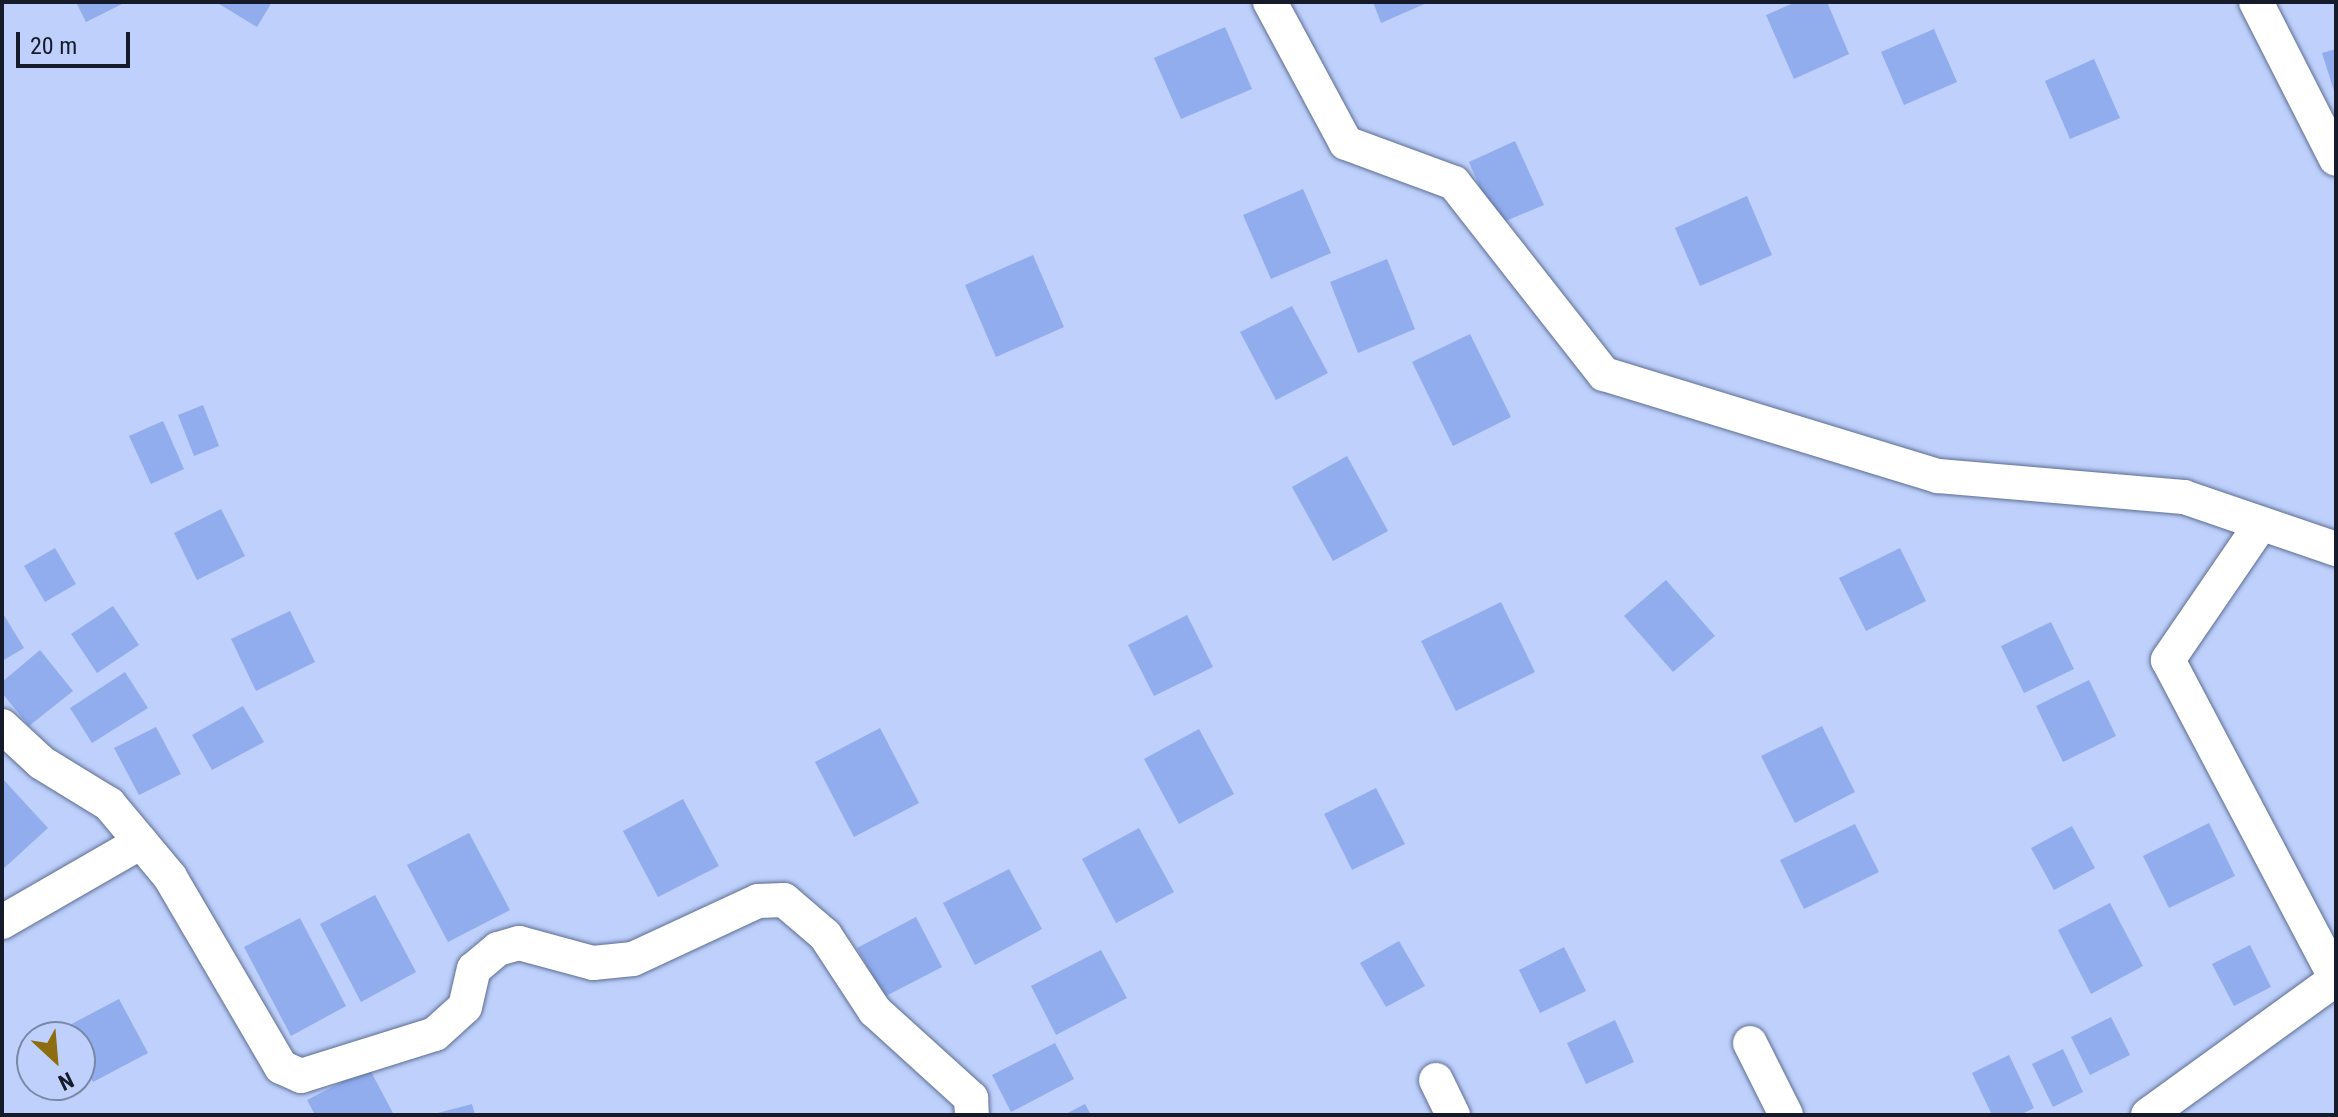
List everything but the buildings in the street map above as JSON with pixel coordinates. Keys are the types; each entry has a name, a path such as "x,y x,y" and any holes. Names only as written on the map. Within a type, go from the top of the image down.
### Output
{"street":[{"path":"1270,2 1346,143 1454,183 1604,374 1802,437 1938,476 2184,497 2336,549"},
{"path":"2256,2 2336,159"},
{"path":"2148,1115 2336,978 2168,660 2261,524"},
{"path":"2,726 42,763 109,804 170,877 281,1067 301,1076 435,1034 465,1007 474,969 498,949 519,943 593,963 633,959 758,901 784,900 825,935 875,1011 971,1098 972,1115"},
{"path":"2,922 141,842"},
{"path":"1750,1043 1786,1115"},
{"path":"1436,1080 1453,1115"}]}
